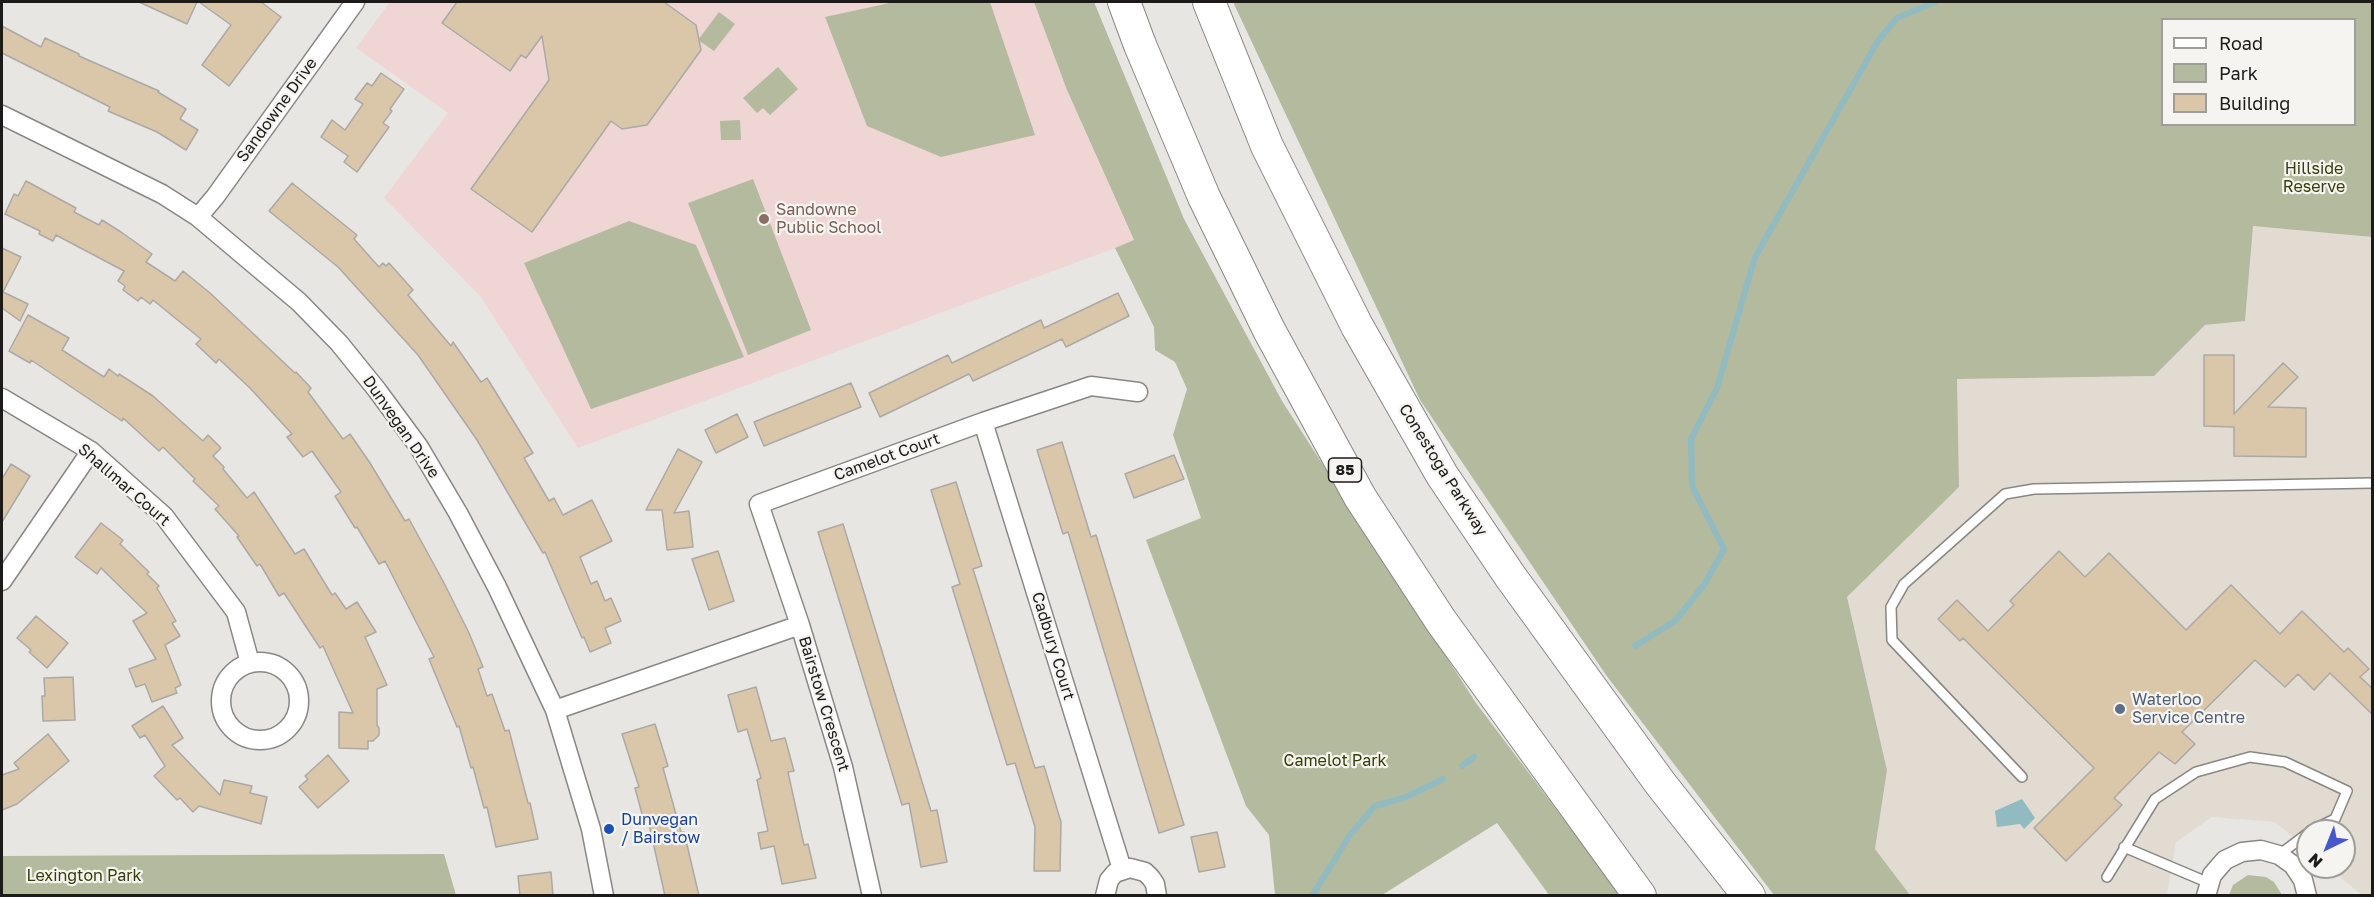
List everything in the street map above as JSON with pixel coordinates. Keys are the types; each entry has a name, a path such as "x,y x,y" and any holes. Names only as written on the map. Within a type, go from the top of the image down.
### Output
{"highway":[{"name":"85","path":"1124,2 1204,197 1269,330 1360,497 1441,621 1640,896"},
{"name":"Conestoga Parkway","path":"1209,2 1267,146 1357,326 1442,475 1510,576 1660,783 1749,896"}],"street":[{"name":"Sandowne Drive","path":"198,217 215,197 347,4"},
{"name":"Dunvegan Drive","path":"2,115 162,194 198,217 299,302 351,359 419,447 497,586 555,710 591,829 604,896"},
{"name":"Camelot Court","path":"800,626 759,504 983,422 1091,386 1138,392"},
{"name":"Shallmar Court","path":"2,398 91,451 164,516 236,612 250,663"},
{"name":"Cadbury Court","path":"983,422 1122,869"},
{"path":"2,581 91,451"},
{"name":"Bairstow Crescent","path":"555,710 800,626 843,767 872,896"},
{"path":"268,662 281,668 296,685 299,698 298,710 293,722 284,732 267,739 245,737 234,730 221,706 222,692 227,680 237,670 250,663 268,662"},
{"path":"2207,889 2212,875 2224,860 2242,852 2261,850 2278,855 2293,865 2303,880 2307,896"},
{"path":"1105,896 1109,880 1122,869 1130,868 1145,872 1155,884 1157,896"}],"lane":[{"path":"2022,777 1892,640 1891,607 1904,584 2005,494 2034,489 2373,483"},
{"path":"2107,878 2124,847 2156,799 2196,772 2250,757 2285,762 2346,791 2335,819"},
{"path":"2278,855 2296,842"},
{"path":"2124,847 2207,889"}],"shaded area":[{"name":"Sandowne Public School","path":"390,2 1034,2 1067,90 1134,241 578,448 480,296 384,198 448,113 356,48"},
{"path":"2253,226 2372,237 2372,895 2362,895 2343,879 2356,879 2356,819 2296,819 2296,840 2275,822 2212,817 2176,842 2167,895 1910,895 1875,849 1887,770 1847,597 1959,487 1956,379 2154,376 2205,325 2245,321"}],"green space":[{"path":"894,2 990,2 1035,135 941,157 867,126 825,17"},
{"name":"Camelot Park","path":"1034,2 1094,2 1184,219 1282,401 1476,703 1621,895 1549,895 1497,823 1382,895 1275,895 1269,835 1246,806 1146,540 1201,518 1173,435 1187,389 1175,362 1155,350 1154,327 1115,248 1134,240 1067,90"},
{"name":"Hillside Reserve","path":"1233,2 2372,2 2372,237 2253,226 2245,321 2205,325 2154,376 1957,379 1959,487 1847,597 1887,770 1875,849 1910,895 1774,895 1606,675 1420,400"},
{"path":"719,12 735,24 714,51 698,40"},
{"path":"778,67 798,89 770,115 763,108 757,113 743,98"},
{"path":"740,120 741,140 721,140 720,121"},
{"path":"753,179 811,330 748,355 688,203"},
{"path":"629,221 696,245 744,357 591,409 524,263"},
{"name":"Lexington Park","path":"444,854 456,895 2,895 2,856"},
{"path":"2248,875 2266,877 2274,882 2282,895 2229,895 2233,885"}],"water":[{"path":"2022,799 2035,818 2024,829 2020,824 1997,827 1995,811"}],"building":[{"path":"139,2 197,2 187,24"},
{"path":"199,2 261,2 281,17 229,86 202,65 231,25"},
{"path":"457,2 664,2 696,25 701,50 647,125 622,129 611,121 532,232 471,189 549,80 542,36 526,58 521,55 510,71 442,23"},
{"path":"2,26 41,47 45,38 79,56 159,91 186,109 180,119 198,130 186,150 157,132 108,111 110,107 2,53"},
{"path":"381,73 404,89 383,123 389,127 357,172 344,162 348,156 321,137 332,120 345,130 363,104 355,99 367,83 372,86"},
{"path":"26,181 76,208 74,212 99,225 102,220 121,232 152,254 146,262 175,281 183,271 296,372 311,388 308,392 343,439 350,434 405,521 409,519 469,633 483,667 478,669 487,696 492,694 505,731 509,730 538,839 496,847 487,807 484,808 459,726 457,727 429,659 434,657 385,561 379,564 357,527 355,528 335,496 341,492 312,451 303,457 287,437 292,434 250,388 219,359 216,363 196,344 201,339 153,300 150,304 141,297 138,301 123,290 125,286 118,281 124,271 56,235 53,241 39,234 40,231 5,214 14,194 18,196"},
{"path":"292,183 357,235 354,239 379,267 383,263 386,266 389,263 413,290 408,295 451,346 453,342 481,382 487,378 533,453 524,458 549,501 554,498 563,515 592,500 612,541 580,557 591,584 597,581 605,601 611,598 621,621 605,628 611,643 590,652 545,552 543,553 477,440 418,355 338,267 269,211"},
{"path":"2,248 21,257 3,292 28,304 20,321 2,308"},
{"path":"1118,293 1129,316 1066,347 1062,339 973,381 969,374 880,417 869,393 948,355 952,363 1041,320 1044,328"},
{"path":"28,315 69,338 62,350 104,377 109,369 118,376 119,374 153,396 203,441 208,435 221,448 213,456 247,498 254,492 295,554 304,549 332,595 335,593 346,609 357,602 376,632 365,637 387,685 377,689 379,735 373,741 368,741 368,749 339,748 339,712 353,713 323,646 320,648 284,593 279,596 260,564 257,566 237,537 239,536 215,509 219,506 193,481 195,479 163,447 159,451 123,418 122,421 31,360 30,363 9,351"},
{"path":"2204,355 2234,355 2234,414 2283,363 2298,377 2268,407 2306,408 2306,457 2234,456 2234,427 2204,426"},
{"path":"851,383 861,407 764,446 754,422"},
{"path":"737,414 748,437 716,453 705,430"},
{"path":"1062,442 1091,537 1096,535 1184,825 1159,833 1068,532 1063,534 1037,450"},
{"path":"678,449 702,462 674,513 689,511 693,547 667,550 662,510 646,510"},
{"path":"1174,455 1184,479 1134,498 1125,474"},
{"path":"11,464 30,476 2,522 2,479"},
{"path":"956,482 982,566 973,569 1035,768 1044,766 1061,822 1060,871 1034,871 1035,827 1015,763 1007,765 952,587 960,584 931,490"},
{"path":"101,523 123,540 120,544 149,572 147,574 159,586 157,588 176,621 172,623 180,636 165,645 181,685 175,688 177,693 152,702 145,684 136,687 129,669 156,659 133,621 147,613 101,568 97,574 75,557"},
{"path":"843,524 931,811 937,810 947,862 921,867 909,803 902,805 818,532"},
{"path":"718,551 734,601 709,610 692,559"},
{"name":"Waterloo Service Centre","path":"2059,551 2085,577 2109,553 2186,630 2231,585 2280,634 2302,611 2344,652 2348,648 2369,669 2360,677 2373,689 2373,715 2330,673 2314,690 2298,674 2285,687 2255,660 2182,732 2195,744 2175,764 2159,752 2114,798 2122,805 2066,861 2034,828 2094,768 1963,638 1960,641 1938,619 1957,600 1988,631 2014,605 2010,601"},
{"path":"36,616 68,643 47,668 17,638"},
{"path":"73,677 75,720 43,721 44,678"},
{"path":"756,687 771,741 785,738 794,771 788,772 804,845 808,844 816,878 782,884 774,846 761,849 758,833 768,831 757,780 761,778 747,729 738,732 728,695"},
{"path":"163,706 183,738 172,745 220,795 224,780 252,786 250,793 267,797 261,824 199,806 193,812 180,798 177,800 154,776 165,766 145,735 140,738 132,726"},
{"path":"655,724 668,766 663,768 681,832 684,832 699,896 665,896 649,824 645,825 635,788 639,787 622,734"},
{"path":"48,734 69,761 17,804 2,810 2,775 19,769 14,763"},
{"path":"328,755 349,781 318,808 299,787 308,779 305,776"},
{"path":"1217,832 1225,867 1199,872 1191,837"},
{"path":"551,872 553,896 520,896 518,876"}],"waterway":[{"path":"1635,646 1675,621 1704,585 1724,549 1692,486 1691,439 1717,388 1755,257 1878,41 1897,18 1935,2"},
{"path":"1462,766 1474,757"},
{"path":"1312,896 1350,835 1375,806 1406,797 1443,779"}],"place":[{"name":"Sandowne Public School","path":"764,219"},
{"name":"Waterloo Service Centre","path":"2120,709"},
{"name":"Dunvegan / Bairstow","path":"609,829"}]}
